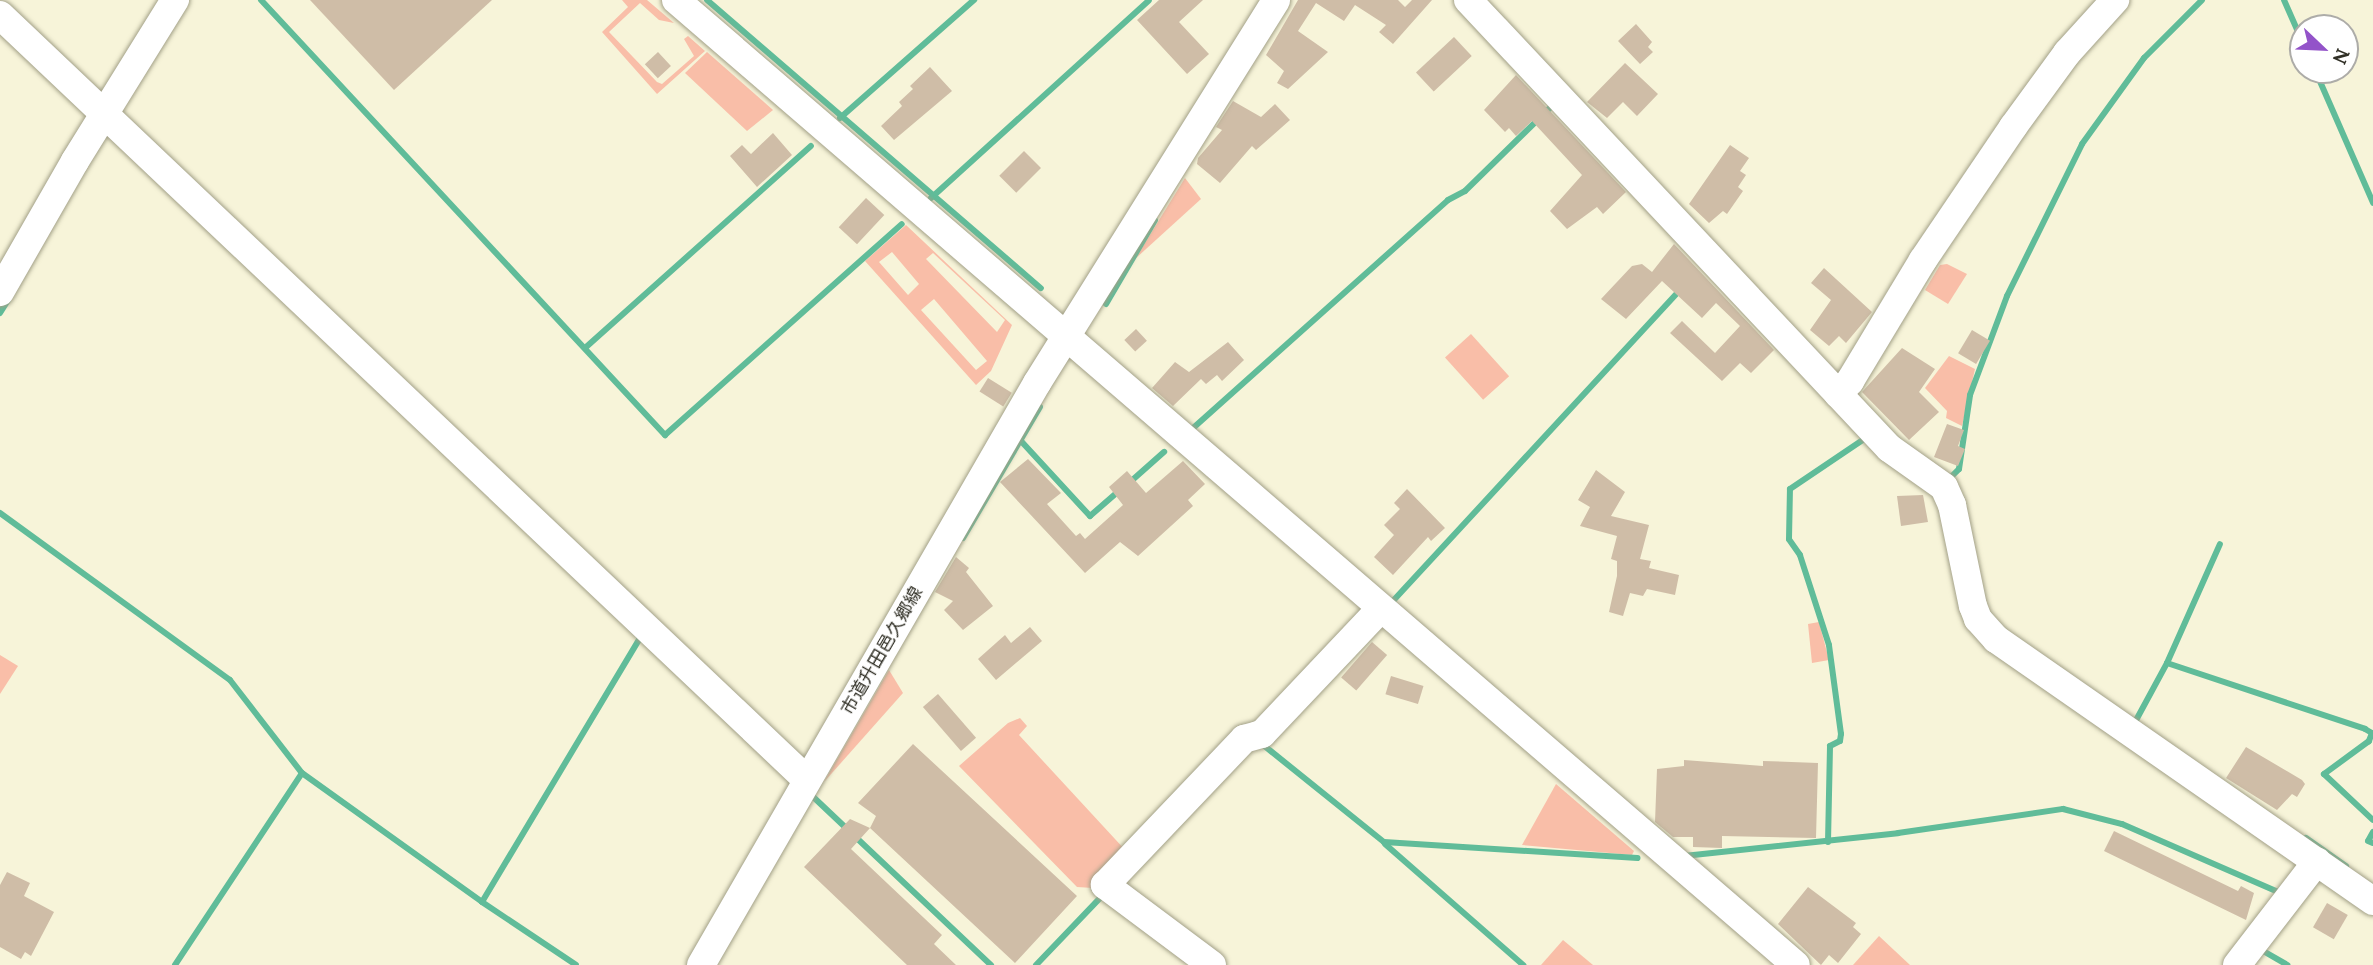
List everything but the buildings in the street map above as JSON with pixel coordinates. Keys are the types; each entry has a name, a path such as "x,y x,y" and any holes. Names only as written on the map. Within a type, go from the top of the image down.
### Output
{"street":[{"path":"0,292 175,0"},
{"path":"676,0 1796,965"},
{"name":"市道升田邑久郷線","path":"701,965 1066,338 1276,0"},
{"path":"1468,0 1843,388 1900,458 1935,477 1944,487 1952,505 1973,606 1978,619 1996,639 2142,744 2373,901"},
{"path":"1843,388 1923,260 2013,127 2067,54 2115,0"},
{"path":"0,15 105,120 804,785"},
{"path":"1212,965 1109,888 1244,739 1262,734 1381,608"},
{"path":"2237,965 2317,861"}],"shaded area":[{"path":"622,0 647,0 674,23 659,20 640,3 609,32 657,82 662,84 694,56 684,39 688,36 705,51 657,94 602,32 628,7"},
{"path":"707,52 773,110 747,131 685,73"},
{"path":"1185,178 1201,199 1135,259"},
{"path":"906,225 1012,325 991,371 976,385 865,261","holes":["892,252 919,284 908,295 879,262","933,253 1005,320 997,332 926,259","934,299 987,361 976,370 921,310"]},
{"path":"1947,264 1967,274 1948,304 1925,290 1940,265"},
{"path":"1471,334 1509,376 1483,400 1445,357"},
{"path":"1949,356 1975,369 1962,426 1946,418 1947,411 1925,388"},
{"path":"1819,622 1829,660 1812,663 1808,624"},
{"path":"0,655 18,666 0,694"},
{"path":"889,670 903,693 824,782"},
{"path":"1020,718 1027,726 1019,735 1127,852 1093,888 1077,887 959,766 1008,723"},
{"path":"1556,784 1634,851 1632,855 1522,845"},
{"path":"1879,936 1910,965 1853,965"},
{"path":"1563,940 1593,965 1541,965"}],"waterway":[{"path":"261,0 665,435 902,224"},
{"path":"707,0 1041,288"},
{"path":"840,118 974,0"},
{"path":"931,198 1149,0"},
{"path":"1949,479 1959,469 1970,395 2007,296 2082,144 2144,58 2202,0"},
{"path":"2284,0 2290,14"},
{"path":"2321,84 2373,203"},
{"path":"1192,429 1448,200 1465,191 1555,103"},
{"path":"585,348 811,146"},
{"path":"1106,304 1155,220"},
{"path":"1392,602 1682,288"},
{"path":"0,313 8,300"},
{"path":"963,538 1040,407"},
{"path":"1828,842 1830,746 1840,741 1841,734 1829,645 1800,555 1789,539 1790,489 1867,437"},
{"path":"1021,441 1090,516 1120,490"},
{"path":"1129,483 1164,452"},
{"path":"0,513 230,680 302,773 482,902 642,635"},
{"path":"2167,663 2220,544"},
{"path":"2134,724 2167,663 2365,729 2372,733 2369,741 2324,774 2373,820"},
{"path":"1262,744 1384,842 1637,858"},
{"path":"175,965 302,773"},
{"path":"808,792 991,965"},
{"path":"1684,856 1898,833 2063,809 2122,824 2283,894"},
{"path":"2373,832 2368,841 2373,843"},
{"path":"2306,838 2346,866"},
{"path":"1385,844 1523,965"},
{"path":"1036,965 1103,895"},
{"path":"482,902 576,965"},
{"path":"2258,948 2287,965"}]}
